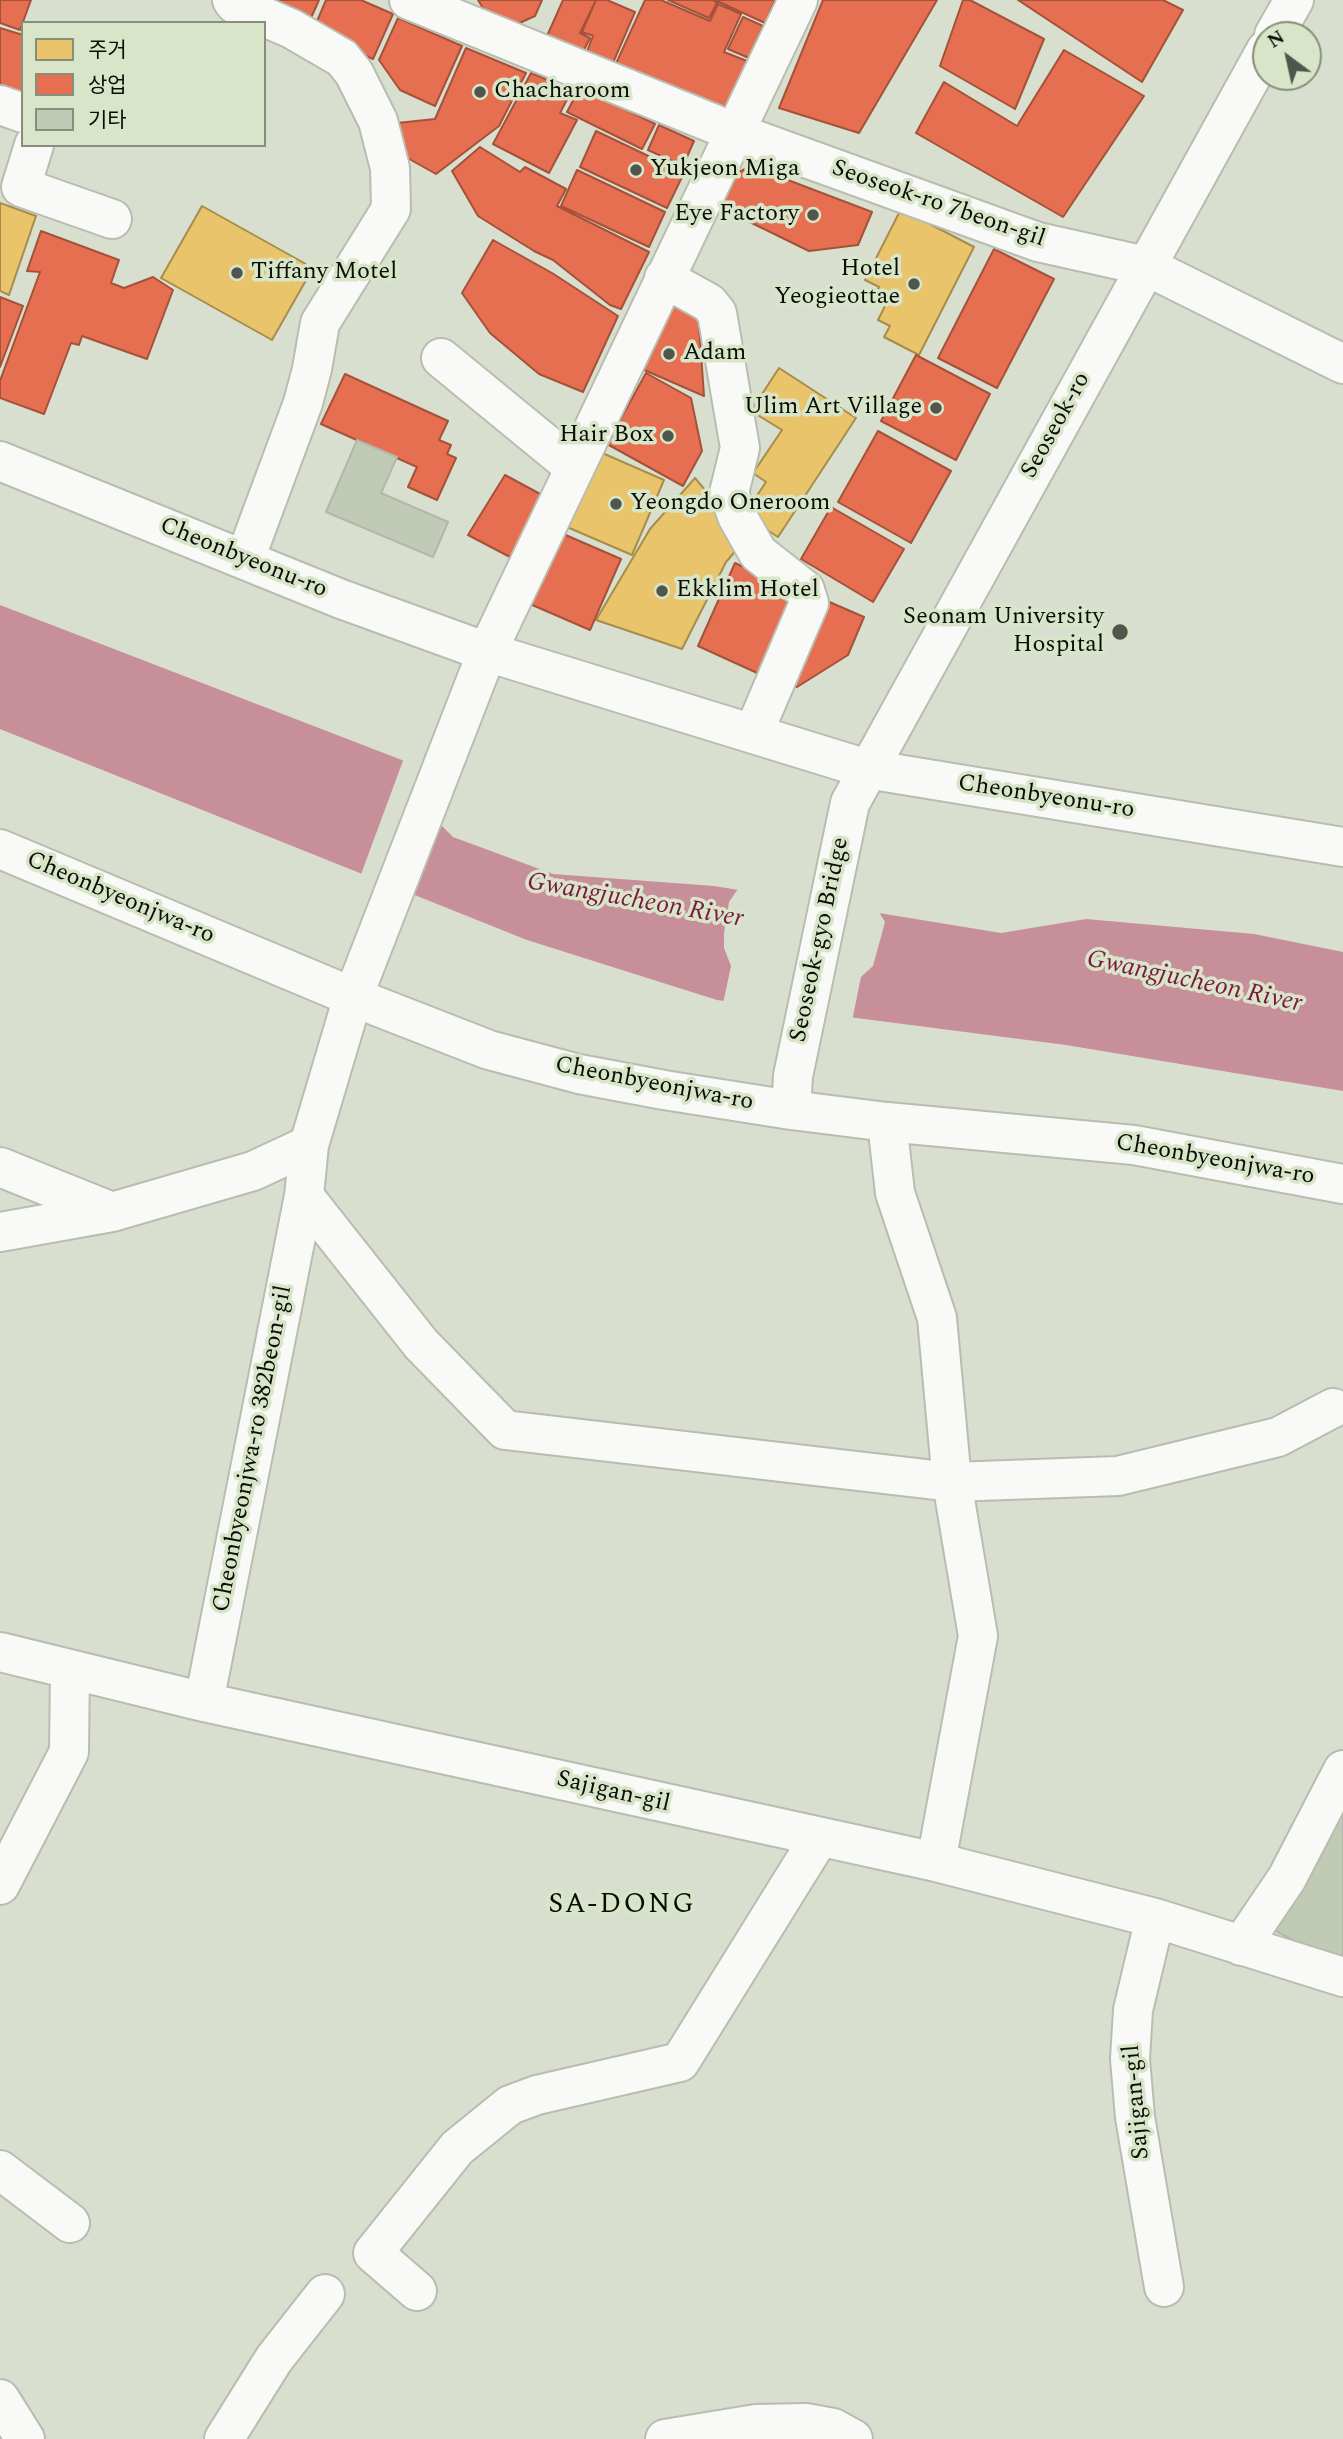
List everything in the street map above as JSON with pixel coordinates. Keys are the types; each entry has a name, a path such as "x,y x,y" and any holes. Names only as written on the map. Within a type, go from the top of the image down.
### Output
{"street":[{"path":"232,0 235,4 292,29 342,58 355,73 378,121 390,168 391,209 320,323 303,403 245,559"},
{"path":"487,652 797,0"},
{"path":"1282,21 1294,0"},
{"name":"Seoseok-ro 7beon-gil","path":"430,4 734,132 1038,242 1146,266 1343,364"},
{"name":"Seoseok-ro","path":"850,803 1252,75"},
{"path":"0,104 21,112"},
{"path":"33,147 21,187 112,219"},
{"path":"664,278 709,303 717,313 740,448 729,494 737,516 758,552 805,590 809,603 752,734"},
{"path":"442,358 575,468"},
{"name":"Cheonbyeonu-ro","path":"0,461 341,599 487,652 867,769 1343,848"},
{"name":"Cheonbyeonjwa-ro 382beon-gil","path":"204,1702 304,1196 309,1145 353,997 487,652"},
{"name":"Seoseok-gyo Bridge","path":"792,1093 850,803"},
{"name":"Cheonbyeonjwa-ro","path":"0,849 353,997 489,1050 540,1063 664,1090 792,1093 887,1122 1134,1145 1343,1184"},
{"path":"887,1122 895,1193 937,1318 952,1482 978,1636 936,1862"},
{"path":"0,1231 112,1212 253,1171 309,1145"},
{"path":"0,1167 112,1212"},
{"path":"304,1196 421,1344 505,1430 952,1482 1118,1476 1278,1437 1334,1408"},
{"name":"Sajigan-gil","path":"0,1652 204,1702 936,1862 1156,1918 1343,1977"},
{"path":"0,1885 69,1752 70,1670"},
{"path":"1241,1946 1287,1878 1343,1770"},
{"path":"417,2291 373,2253 457,2148 510,2105 537,2095 680,2062 819,1838"},
{"name":"Sajigan-gil","path":"1156,1918 1133,2010 1130,2059 1135,2117 1164,2287"},
{"path":"0,2170 70,2223"},
{"path":"224,2439 274,2359 325,2294"},
{"path":"0,2399 25,2439"},
{"path":"665,2439 756,2424 806,2423 833,2428 853,2439"}],"water":[{"name":"Gwangjucheon River","path":"0,605 407,762 439,823 453,837 553,874 714,886 1001,933 1086,919 1254,934 1343,952 1343,1091 1066,1045 717,1000 527,940 0,729"}],"pier":[{"path":"404,758 423,776 400,893 360,877"},
{"path":"740,886 877,909 885,922 873,966 861,977 852,1021 723,1004 731,966 724,948 724,933 729,902"}],"building: 주거":[{"path":"0,203 36,216 9,295 0,291"},
{"name":"Tiffany Motel","path":"202,206 313,268 272,340 161,278"},
{"name":"Hotel Yeogieottae","path":"901,209 974,247 919,355 884,337 890,326 878,320 886,304 874,298 879,287 865,280"},
{"name":"Ekklim Hotel","path":"779,368 856,418 778,537 744,515 766,482 753,473 782,430 751,411"},
{"name":"Yeongdo Oneroom","path":"600,452 664,480 632,555 567,527"},
{"name":"Ekklim Hotel","path":"695,478 746,539 726,562 682,649 596,620 650,529"}],"building: 상업":[{"path":"0,0 31,0 21,21 20,30 0,23"},
{"path":"259,0 319,0 306,29"},
{"path":"326,0 361,0 393,14 373,59 312,33"},
{"path":"478,0 542,0 535,16 513,26 486,13"},
{"path":"563,0 596,0 580,33 590,38 583,52 547,36"},
{"path":"596,0 607,0 635,12 612,65 586,54 593,36 582,32"},
{"path":"645,0 661,0 710,21 718,4 741,14 724,52 747,61 728,105 707,109 614,68"},
{"path":"668,0 713,0 717,3 709,18"},
{"path":"715,0 775,0 765,23"},
{"path":"823,0 937,0 859,133 779,108"},
{"path":"963,0 970,0 1044,39 1015,109 940,66"},
{"path":"1018,0 1163,0 1183,10 1142,82"},
{"path":"743,17 763,26 749,58 728,49"},
{"path":"398,18 462,46 435,106 400,90 379,60"},
{"path":"0,28 21,34 21,97 0,91"},
{"path":"466,48 526,73 499,126 436,174 404,156 397,123 435,119"},
{"path":"1064,50 1144,96 1063,217 916,133 944,82 1017,126"},
{"path":"531,73 572,90 560,113 577,120 549,173 493,144"},
{"path":"580,87 655,124 642,149 567,112"},
{"path":"659,125 694,141 683,166 648,150"},
{"path":"596,131 684,173 667,208 580,167"},
{"path":"480,147 520,172 525,167 566,189 557,206 649,252 621,309 610,305 553,260 478,216 452,171"},
{"path":"751,166 872,212 858,245 809,251 715,205 729,177"},
{"path":"577,170 665,212 649,247 561,206"},
{"path":"41,231 119,260 111,283 124,288 153,277 173,290 147,359 82,336 79,345 71,343 44,414 0,398 0,381 40,272 27,271"},
{"path":"493,240 552,273 618,316 583,392 539,374 490,333 462,293"},
{"path":"994,249 1054,279 997,388 938,358"},
{"path":"0,297 23,306 0,367"},
{"path":"665,298 698,311 704,396 635,366"},
{"name":"Ulim Art Village","path":"916,355 990,394 956,460 881,421"},
{"path":"646,373 691,398 702,451 683,486 607,444"},
{"path":"345,374 448,421 439,440 451,445 447,454 456,458 437,500 408,487 417,467 321,424"},
{"path":"878,431 951,471 911,543 838,502"},
{"path":"505,475 542,495 510,557 468,535"},
{"path":"831,507 904,549 873,602 801,559"},
{"path":"561,533 621,559 590,630 530,604"},
{"path":"735,563 803,594 766,677 698,646"},
{"path":"818,597 864,617 848,655 797,687 782,681"}],"building: 기타":[{"path":"357,440 397,457 381,493 448,522 433,557 326,512"},
{"path":"1337,1814 1343,1817 1343,1958 1339,1965 1265,1925"}],"place":[{"name":"Chacharoom","path":"480,92"},
{"name":"Yukjeon Miga","path":"636,170"},
{"name":"Eye Factory","path":"813,215"},
{"name":"Tiffany Motel","path":"237,273"},
{"name":"Hotel Yeogieottae","path":"914,284"},
{"name":"Adam","path":"669,354"},
{"name":"Ulim Art Village","path":"936,408"},
{"name":"Hair Box","path":"668,436"},
{"name":"Yeongdo Oneroom","path":"616,504"},
{"name":"Ekklim Hotel","path":"662,591"},
{"name":"Seonam University Hospital","path":"1120,632"}],"district":[{"name":"SA-DONG","path":"622,1907"}]}
